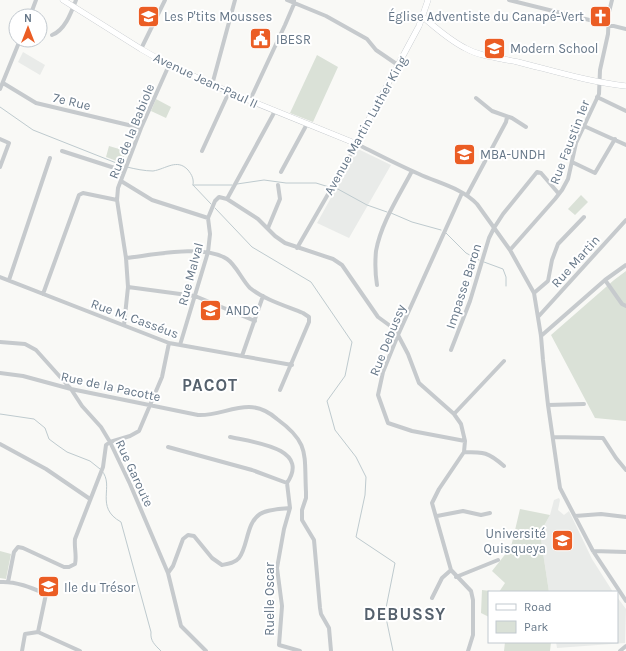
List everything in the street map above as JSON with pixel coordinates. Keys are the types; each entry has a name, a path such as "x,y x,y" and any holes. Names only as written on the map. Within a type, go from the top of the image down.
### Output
{"street":[{"name":"Avenue Jean-Paul II","path":"63,0 169,65 229,92 357,144"},
{"path":"52,35 59,31 66,22 76,0"},
{"path":"141,49 165,0"},
{"path":"212,84 235,0"},
{"path":"287,0 326,16 367,39 376,50 398,65"},
{"name":"Avenue Martin Luther King","path":"296,248 357,144 423,17 428,0"},
{"path":"509,0 626,29"},
{"path":"532,6 534,0"},
{"name":"Rue Faustin 1er","path":"510,250 559,194 568,179 575,148 597,97 612,0"},
{"path":"250,100 285,25 294,2"},
{"path":"423,17 445,35 474,53 600,83 626,86"},
{"path":"0,89 17,48"},
{"name":"Rue de la Babiole","path":"124,325 128,287 126,258 117,200 121,181 141,128 169,65"},
{"name":"7e Rue","path":"3,83 36,103 141,128"},
{"path":"202,151 229,92"},
{"path":"597,97 626,111"},
{"path":"476,98 492,111 512,118 526,127"},
{"path":"275,111 227,199 258,219 280,239 296,248 333,259 342,265 378,317 389,325 398,335 408,354 419,383 454,414 461,424 465,441 464,452 439,489 432,503 437,516 451,570 456,577 471,591 474,600 473,635 468,651"},
{"path":"467,195 507,117"},
{"path":"282,172 307,124"},
{"path":"584,126 626,145"},
{"path":"0,139 8,142 8,144 0,167"},
{"path":"572,162 595,173 615,139"},
{"path":"357,144 412,171 467,195 477,204 510,250 534,293 541,336 548,404 560,488 594,551 626,601"},
{"path":"62,151 126,168"},
{"path":"9,280 50,158"},
{"path":"377,285 375,269 376,251 382,231 412,171"},
{"name":"Impasse Baron","path":"452,350 470,301 489,238 503,214 537,172 541,173 559,194"},
{"path":"121,181 152,200 208,218"},
{"path":"268,228 280,199 278,185"},
{"path":"43,294 80,195 83,193 117,200"},
{"name":"Rue Debussy","path":"462,193 398,335 383,372 378,395 388,423 412,432 465,441"},
{"name":"Rue Malval","path":"180,345 208,252 210,234 208,218 218,197 227,199"},
{"path":"534,293 548,281 552,260 558,244 584,217"},
{"name":"Rue Martin","path":"538,317 626,220"},
{"path":"126,258 192,251 208,252 227,259 250,288 263,296 309,317 309,322 292,365 280,390"},
{"path":"541,336 605,280 626,265"},
{"name":"Rue M. Casséus","path":"0,277 170,343 292,365"},
{"path":"605,280 622,304 626,306"},
{"path":"128,287 195,296 255,321"},
{"path":"242,356 263,296"},
{"name":"Rue Garoute","path":"0,342 31,346 46,360 71,389 82,406 101,427 110,442 130,484 168,573 181,626 206,651"},
{"path":"8,582 14,552 18,548 23,548 64,567 69,567 75,564 75,539 103,466 105,447 110,442 137,433 162,377 170,343"},
{"path":"454,414 504,361"},
{"name":"Rue de la Pacotte","path":"0,373 23,376 71,389 150,405 208,415 241,408 259,408 268,412 289,427 302,443 306,498 302,510 302,520 314,540 320,608 321,614 329,628 331,651"},
{"path":"548,404 584,404"},
{"path":"168,573 173,566 183,538 188,535 194,536 212,558 222,565 230,564 239,558 253,520 260,514 267,511 290,508 290,500 286,483 292,471 292,462 285,453 258,443 230,437"},
{"path":"553,437 602,438 626,470"},
{"path":"0,444 46,469 90,499"},
{"path":"168,447 252,470 286,483"},
{"path":"464,452 481,452 492,455 504,466"},
{"name":"Ruelle Oscar","path":"290,508 284,529 277,568 282,606 278,645 300,651"},
{"path":"437,516 463,511 481,515 490,513"},
{"path":"575,516 601,514 626,517"},
{"path":"594,551 626,552"},
{"path":"456,577 498,560"},
{"path":"432,598 442,578 451,570"},
{"path":"0,582 8,582 33,588 46,594 38,632"},
{"path":"22,651 26,634 38,632 80,651"},
{"path":"620,651 626,646"}],"shaded area":[{"path":"23,52 45,65 40,75 18,62"},
{"path":"358,149 391,165 349,238 317,223"},
{"name":"Université Quisqueya","path":"559,498 558,510 564,515 569,511 592,559 612,591 549,591 540,533 550,515 554,500"},
{"path":"618,598 626,609 625,643 557,648 556,643 618,643"}],"green space":[{"path":"317,55 338,67 313,122 290,113"},
{"path":"156,99 171,107 166,118 151,111"},
{"path":"109,146 126,151 122,163 106,157"},
{"path":"581,195 588,202 575,215 568,209"},
{"path":"626,271 626,421 595,418 551,335"},
{"path":"520,509 550,515 540,533 549,591 500,591 505,583 492,571 511,547"},
{"path":"0,551 11,554 6,579 0,578"},
{"path":"482,590 490,591 488,591 488,616 481,613"},
{"path":"505,643 551,643 550,651 504,651"}],"waterway":[{"path":"0,107 33,130 124,166"},
{"path":"127,167 153,171 171,165 180,165 191,174 193,185"},
{"path":"237,184 264,180 286,183 316,183 329,187"},
{"path":"193,185 211,204"},
{"path":"194,185 232,185"},
{"path":"336,188 367,205 387,212"},
{"path":"215,208 252,247 311,282 352,342 345,376 327,401 335,430 356,457 366,477 365,495 356,537 395,563 385,613 393,651"},
{"path":"391,213 412,222 441,230"},
{"path":"446,233 466,253 479,260"},
{"path":"484,262 503,269 506,277 506,286"},
{"path":"0,414 34,419 45,428 49,439 67,452 90,461 100,469"},
{"path":"102,471 107,483 106,496 108,510 121,522 151,632 151,638 153,643 161,651"}],"place":[{"name":"Les P'tits Mousses","path":"148,16"},
{"name":"Église Adventiste du Canapé-Vert","path":"600,16"},
{"name":"IBESR","path":"261,39"},
{"name":"Modern School","path":"494,48"},
{"name":"MBA-UNDH","path":"465,154"},
{"name":"ANDC","path":"211,310"},
{"name":"Université Quisqueya","path":"562,540"},
{"name":"Ile du Trésor","path":"48,587"}],"district":[{"name":"PACOT","path":"210,385"},
{"name":"DEBUSSY","path":"405,614"}]}
